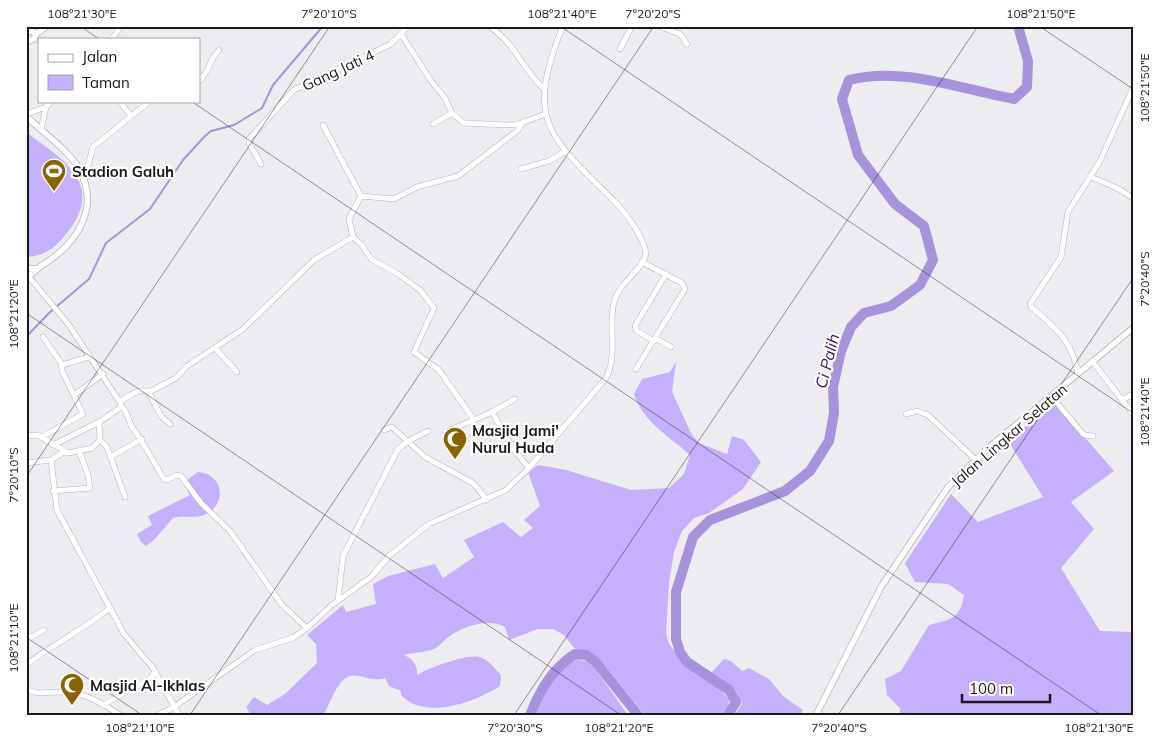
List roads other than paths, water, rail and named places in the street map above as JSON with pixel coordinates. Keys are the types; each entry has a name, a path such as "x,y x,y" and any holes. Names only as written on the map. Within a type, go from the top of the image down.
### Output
{"street":[{"path":"36,34 32,30 27,31 28,41 34,39 36,34 47,26"},
{"path":"113,38 121,26"},
{"name":"Gang Jati 4","path":"261,164 249,140 293,91 391,44 408,26"},
{"path":"489,26 512,46 530,74 544,89"},
{"path":"158,715 174,707 255,650 293,638 371,577 389,556 429,524 506,490 529,468 606,378 611,366 614,303 620,288 642,262 645,250 626,215 564,152 546,114 544,89 546,73 563,26"},
{"path":"620,49 632,26"},
{"path":"658,26 680,34 687,44"},
{"path":"401,34 431,81 445,98 452,113 464,123 513,124 546,114"},
{"path":"200,80 209,70 210,59 219,50"},
{"path":"1078,373 1075,359 1066,339 1030,304 1058,263 1068,212 1091,177 1133,88"},
{"path":"41,130 46,108 51,102"},
{"path":"120,102 131,116"},
{"path":"27,286 29,278 37,269 60,255 79,232 85,215 84,180 93,147 149,102"},
{"path":"46,108 26,115 68,154 84,180"},
{"path":"433,124 452,113"},
{"path":"361,196 394,199 417,187 458,176 517,132 523,122"},
{"path":"323,124 361,196"},
{"path":"521,169 549,161 564,152"},
{"path":"1091,177 1119,189 1133,198"},
{"path":"361,196 349,219 353,237 362,245 371,259 398,274 420,290 433,306 434,310 427,320 414,352 439,370 474,420"},
{"path":"53,445 99,422 138,390 148,391 176,378 187,366 243,329 314,260 353,237"},
{"path":"636,369 685,289 682,283 642,262"},
{"path":"26,268 37,269"},
{"path":"666,274 635,326 637,331 671,347"},
{"path":"29,278 60,313 125,408 132,426 142,439 164,478 167,480 176,475 181,476 200,504 230,531 282,605 307,628"},
{"name":"Jalan Lingkar Selatan","path":"816,715 881,587 948,488 976,460 1133,328"},
{"path":"43,337 62,365 88,428"},
{"path":"215,348 237,372"},
{"path":"62,365 89,357"},
{"path":"1092,361 1133,414"},
{"path":"74,395 102,374"},
{"path":"148,391 161,416 170,424"},
{"path":"1122,400 1133,394"},
{"path":"1052,397 1084,435 1093,436"},
{"path":"450,430 492,412 515,399"},
{"path":"906,414 917,411 928,415 976,460"},
{"path":"492,412 515,452 529,468"},
{"path":"42,437 82,416"},
{"path":"26,463 50,460 64,452 79,451 96,446 100,440 99,422"},
{"path":"384,430 392,426 425,457 473,483 487,500"},
{"path":"338,602 343,556 398,449 408,441 428,431"},
{"path":"26,436 35,434 64,452"},
{"path":"110,457 142,439"},
{"path":"100,440 107,447 125,496"},
{"path":"53,490 90,488 88,475 79,451"},
{"path":"50,460 57,510 124,634 155,671 179,715"},
{"path":"26,665 57,642 88,625 110,608"},
{"path":"26,640 44,630"},
{"path":"104,705 151,678 155,671"},
{"path":"26,689 36,693 68,692 104,705 120,715"}],"waterway":[{"path":"26,337 49,313 89,279 106,243 150,209 183,160 204,137 211,131 234,125 262,108 273,85 323,26"},
{"name":"Ci Palih","path":"728,715 736,702 729,690 687,662 680,652 676,639 676,592 693,537 710,520 785,491 810,471 829,441 834,413 833,387 841,351 851,327 864,313 891,306 920,285 933,260 924,226 895,204 858,155 842,99 849,80 869,76 911,77 1014,99 1027,87 1028,61 1018,26"},
{"name":"Ci Palih","path":"530,715 538,697 553,673 575,654 586,655 595,661 638,715"}],"place":[{"name":"Stadion Galuh","path":"54,192"},
{"name":"Masjid Jami' Nurul Huda","path":"455,460"},
{"name":"Masjid Al-Ikhlas","path":"72,706"}]}
